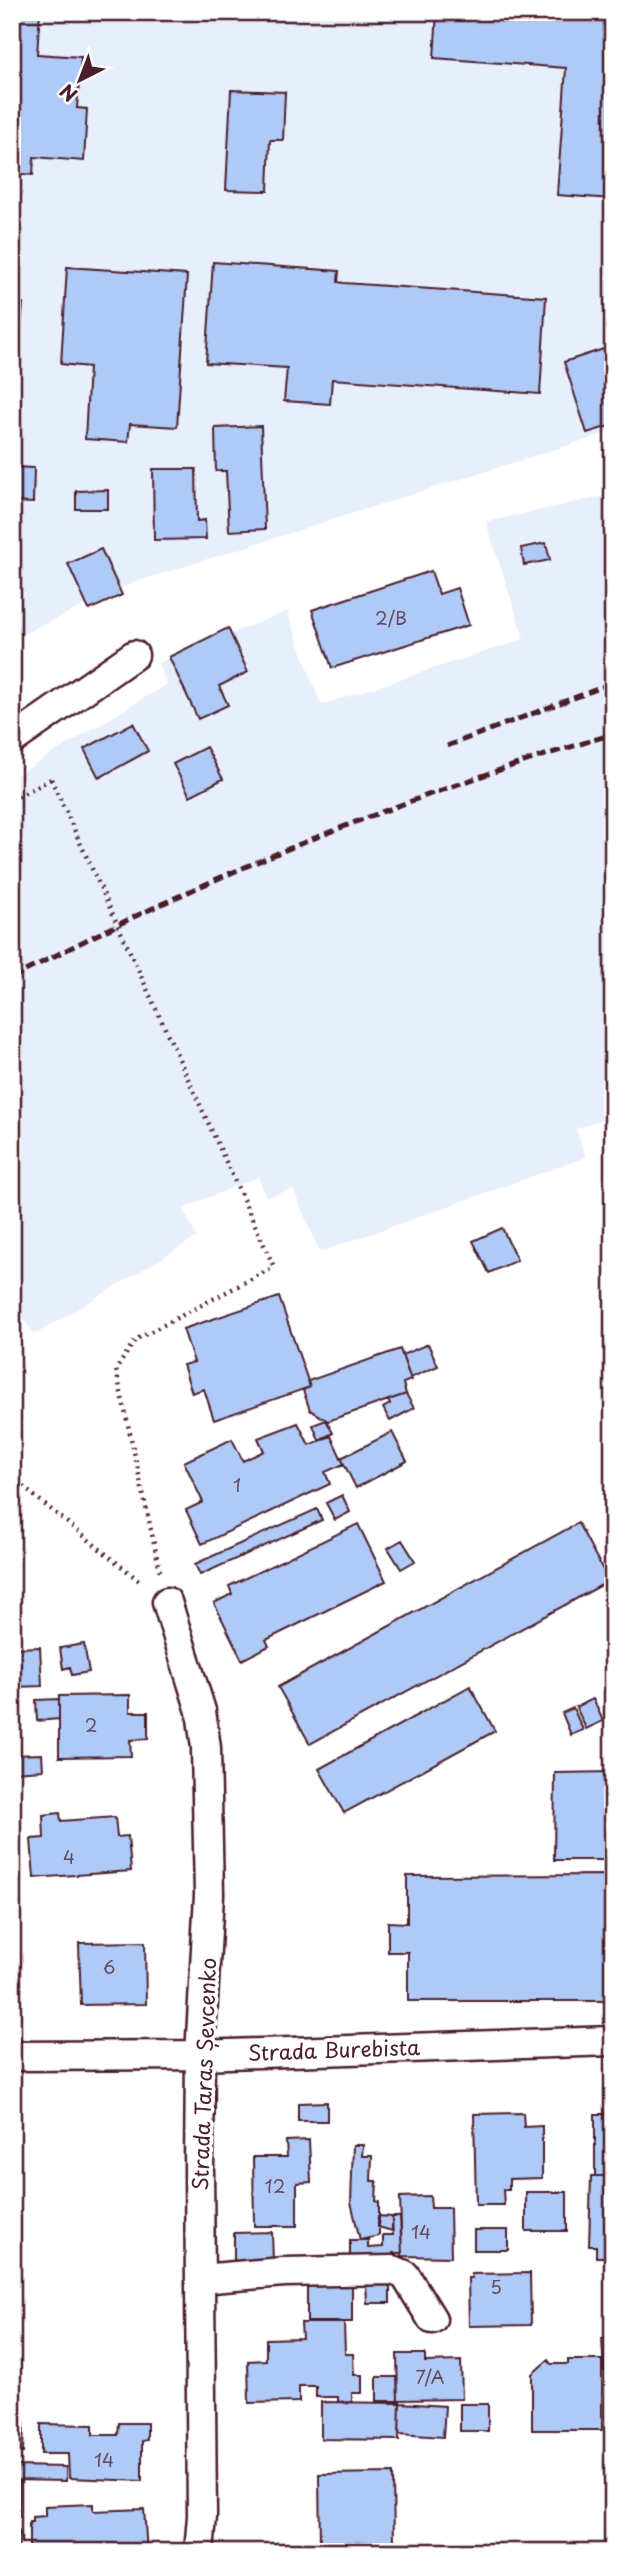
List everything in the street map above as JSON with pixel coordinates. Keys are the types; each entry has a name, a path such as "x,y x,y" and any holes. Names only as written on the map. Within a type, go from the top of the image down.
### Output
{"street":[{"path":"12,740 134,654"},
{"name":"Strada Taras Șevcenko","path":"167,1602 201,1711 206,1748 209,1895 200,2055 202,2516 199,2552"},
{"name":"Strada Burebista","path":"12,2056 200,2055 613,2041"},
{"path":"200,2279 284,2272 393,2270 405,2275 411,2282 432,2319"}],"path":[{"path":"12,800 51,779 274,1267 135,1340 116,1370 167,1602"},
{"path":"12,1478 167,1602"}],"shaded area":[{"path":"12,12 613,12 613,431 135,582 12,639"},
{"path":"613,494 613,1115 576,1129 586,1157 320,1252 293,1189 266,1197 258,1177 183,1208 197,1237 34,1335 20,1311 12,1314 12,778 167,684 158,663 287,611 321,705 524,639 486,522"}],"building":[{"path":"12,12 40,12 37,54 81,57 77,108 87,109 84,161 34,157 33,175 12,173"},
{"path":"437,12 613,12 613,199 557,195 566,68 434,58"},
{"path":"231,90 285,92 283,140 270,140 268,191 226,190"},
{"path":"12,259 21,260 17,302 23,303 21,326 12,325"},
{"path":"213,262 339,271 338,282 344,283 546,297 540,394 332,379 330,404 284,401 287,368 206,363"},
{"path":"67,267 187,275 177,427 130,424 128,442 85,439 89,367 61,364"},
{"path":"613,346 613,425 587,433 564,362"},
{"path":"261,426 265,529 229,531 226,471 216,471 215,428"},
{"path":"12,467 34,468 33,503 12,502"},
{"path":"153,469 196,469 197,521 205,520 206,539 154,540"},
{"path":"108,490 108,509 76,509 76,491"},
{"path":"546,543 550,560 524,565 521,548"},
{"path":"101,549 122,595 89,610 68,564"},
{"path":"431,571 439,594 457,588 469,625 332,668 312,610"},
{"path":"228,628 248,672 219,686 228,705 198,719 169,657"},
{"path":"133,723 148,751 99,778 84,749"},
{"path":"206,747 223,779 190,796 173,764"},
{"path":"502,1228 517,1260 489,1273 473,1241"},
{"path":"279,1297 310,1387 214,1420 204,1389 192,1393 183,1365 194,1362 183,1329"},
{"path":"428,1344 438,1366 410,1378 402,1355"},
{"path":"400,1349 411,1380 403,1383 406,1394 328,1421 310,1410 303,1390 310,1387 308,1381"},
{"path":"406,1394 414,1408 390,1421 383,1408 390,1404 388,1400"},
{"path":"326,1420 333,1433 319,1440 313,1425"},
{"path":"298,1423 309,1445 331,1436 344,1464 325,1472 330,1484 202,1544 186,1510 203,1502 184,1462 232,1439 243,1461 264,1451 258,1438"},
{"path":"392,1432 407,1461 356,1488 341,1458"},
{"path":"342,1495 350,1512 335,1520 326,1503"},
{"path":"317,1509 322,1520 200,1575 195,1564"},
{"path":"578,1523 609,1581 310,1744 278,1687"},
{"path":"358,1524 386,1581 266,1640 269,1646 242,1660 214,1603 232,1594 229,1586"},
{"path":"402,1540 415,1561 401,1569 388,1548"},
{"path":"84,1644 89,1672 72,1675 70,1667 63,1669 60,1648"},
{"path":"40,1647 42,1686 14,1687 12,1648"},
{"path":"470,1686 495,1731 344,1813 319,1769"},
{"path":"130,1695 130,1712 148,1712 148,1739 130,1740 131,1756 59,1757 59,1696"},
{"path":"59,1699 59,1719 37,1721 36,1700"},
{"path":"593,1699 603,1721 586,1729 576,1707"},
{"path":"573,1708 583,1730 571,1735 562,1713"},
{"path":"42,1754 43,1770 12,1772 12,1755"},
{"path":"613,1772 613,1860 554,1860 555,1773"},
{"path":"60,1813 61,1821 115,1817 117,1837 128,1836 131,1871 34,1878 31,1839 44,1838 43,1815"},
{"path":"613,1875 613,2001 408,2001 408,1952 388,1952 388,1922 407,1923 407,1876"},
{"path":"145,1942 146,2004 81,2005 79,1943"},
{"path":"327,2102 327,2121 298,2121 298,2103"},
{"path":"523,2113 524,2127 542,2126 542,2178 509,2179 509,2190 503,2190 504,2205 476,2205 474,2114"},
{"path":"595,2114 613,2114 613,2176 595,2176"},
{"path":"309,2140 311,2182 297,2183 297,2226 254,2226 253,2157 287,2157 286,2141"},
{"path":"353,2145 363,2145 362,2156 372,2156 371,2181 377,2181 376,2201 379,2202 379,2236 360,2240 351,2202"},
{"path":"591,2176 613,2176 613,2257 596,2257 596,2246 589,2246"},
{"path":"526,2192 567,2192 567,2231 526,2231"},
{"path":"430,2196 431,2208 450,2208 451,2257 402,2256 400,2197"},
{"path":"378,2216 392,2217 392,2231 378,2227"},
{"path":"392,2217 400,2217 402,2253 393,2253 393,2259 350,2260 350,2240 368,2240 368,2248 383,2247 383,2235 393,2235"},
{"path":"474,2230 508,2230 508,2250 474,2250"},
{"path":"272,2232 273,2263 234,2265 234,2233"},
{"path":"530,2273 531,2325 469,2326 468,2278 472,2278 471,2274"},
{"path":"307,2280 352,2283 352,2322 307,2322"},
{"path":"366,2282 386,2282 390,2287 390,2303 367,2303"},
{"path":"301,2323 344,2323 345,2354 353,2354 354,2375 362,2375 362,2393 352,2393 352,2401 338,2402 338,2397 316,2397 316,2386 299,2386 299,2402 249,2403 248,2361 266,2360 266,2339 302,2338"},
{"path":"602,2338 612,2338 613,2371 604,2371"},
{"path":"397,2354 425,2354 425,2362 461,2361 462,2399 398,2400"},
{"path":"548,2360 551,2364 568,2364 568,2360 602,2360 602,2430 532,2430 532,2374"},
{"path":"377,2377 397,2377 398,2400 401,2401 377,2401"},
{"path":"321,2402 400,2403 399,2440 321,2439"},
{"path":"400,2403 445,2406 443,2437 399,2434"},
{"path":"460,2404 488,2404 488,2431 460,2431"},
{"path":"12,2421 24,2422 23,2453 12,2453"},
{"path":"119,2423 147,2423 147,2440 142,2441 142,2481 69,2478 68,2454 41,2454 41,2424 93,2425 93,2435 118,2435"},
{"path":"12,2466 66,2467 66,2481 12,2480"},
{"path":"393,2473 394,2544 320,2544 319,2474"},
{"path":"12,2482 20,2482 19,2516 12,2516"},
{"path":"93,2504 93,2511 144,2509 147,2552 29,2552 29,2522 32,2522 32,2517 45,2516 45,2506"},
{"path":"12,2522 20,2533 18,2552 12,2552"}],"railway":[{"path":"447,746 613,683"},
{"path":"12,978 157,906 306,841 459,784 613,734"}]}
